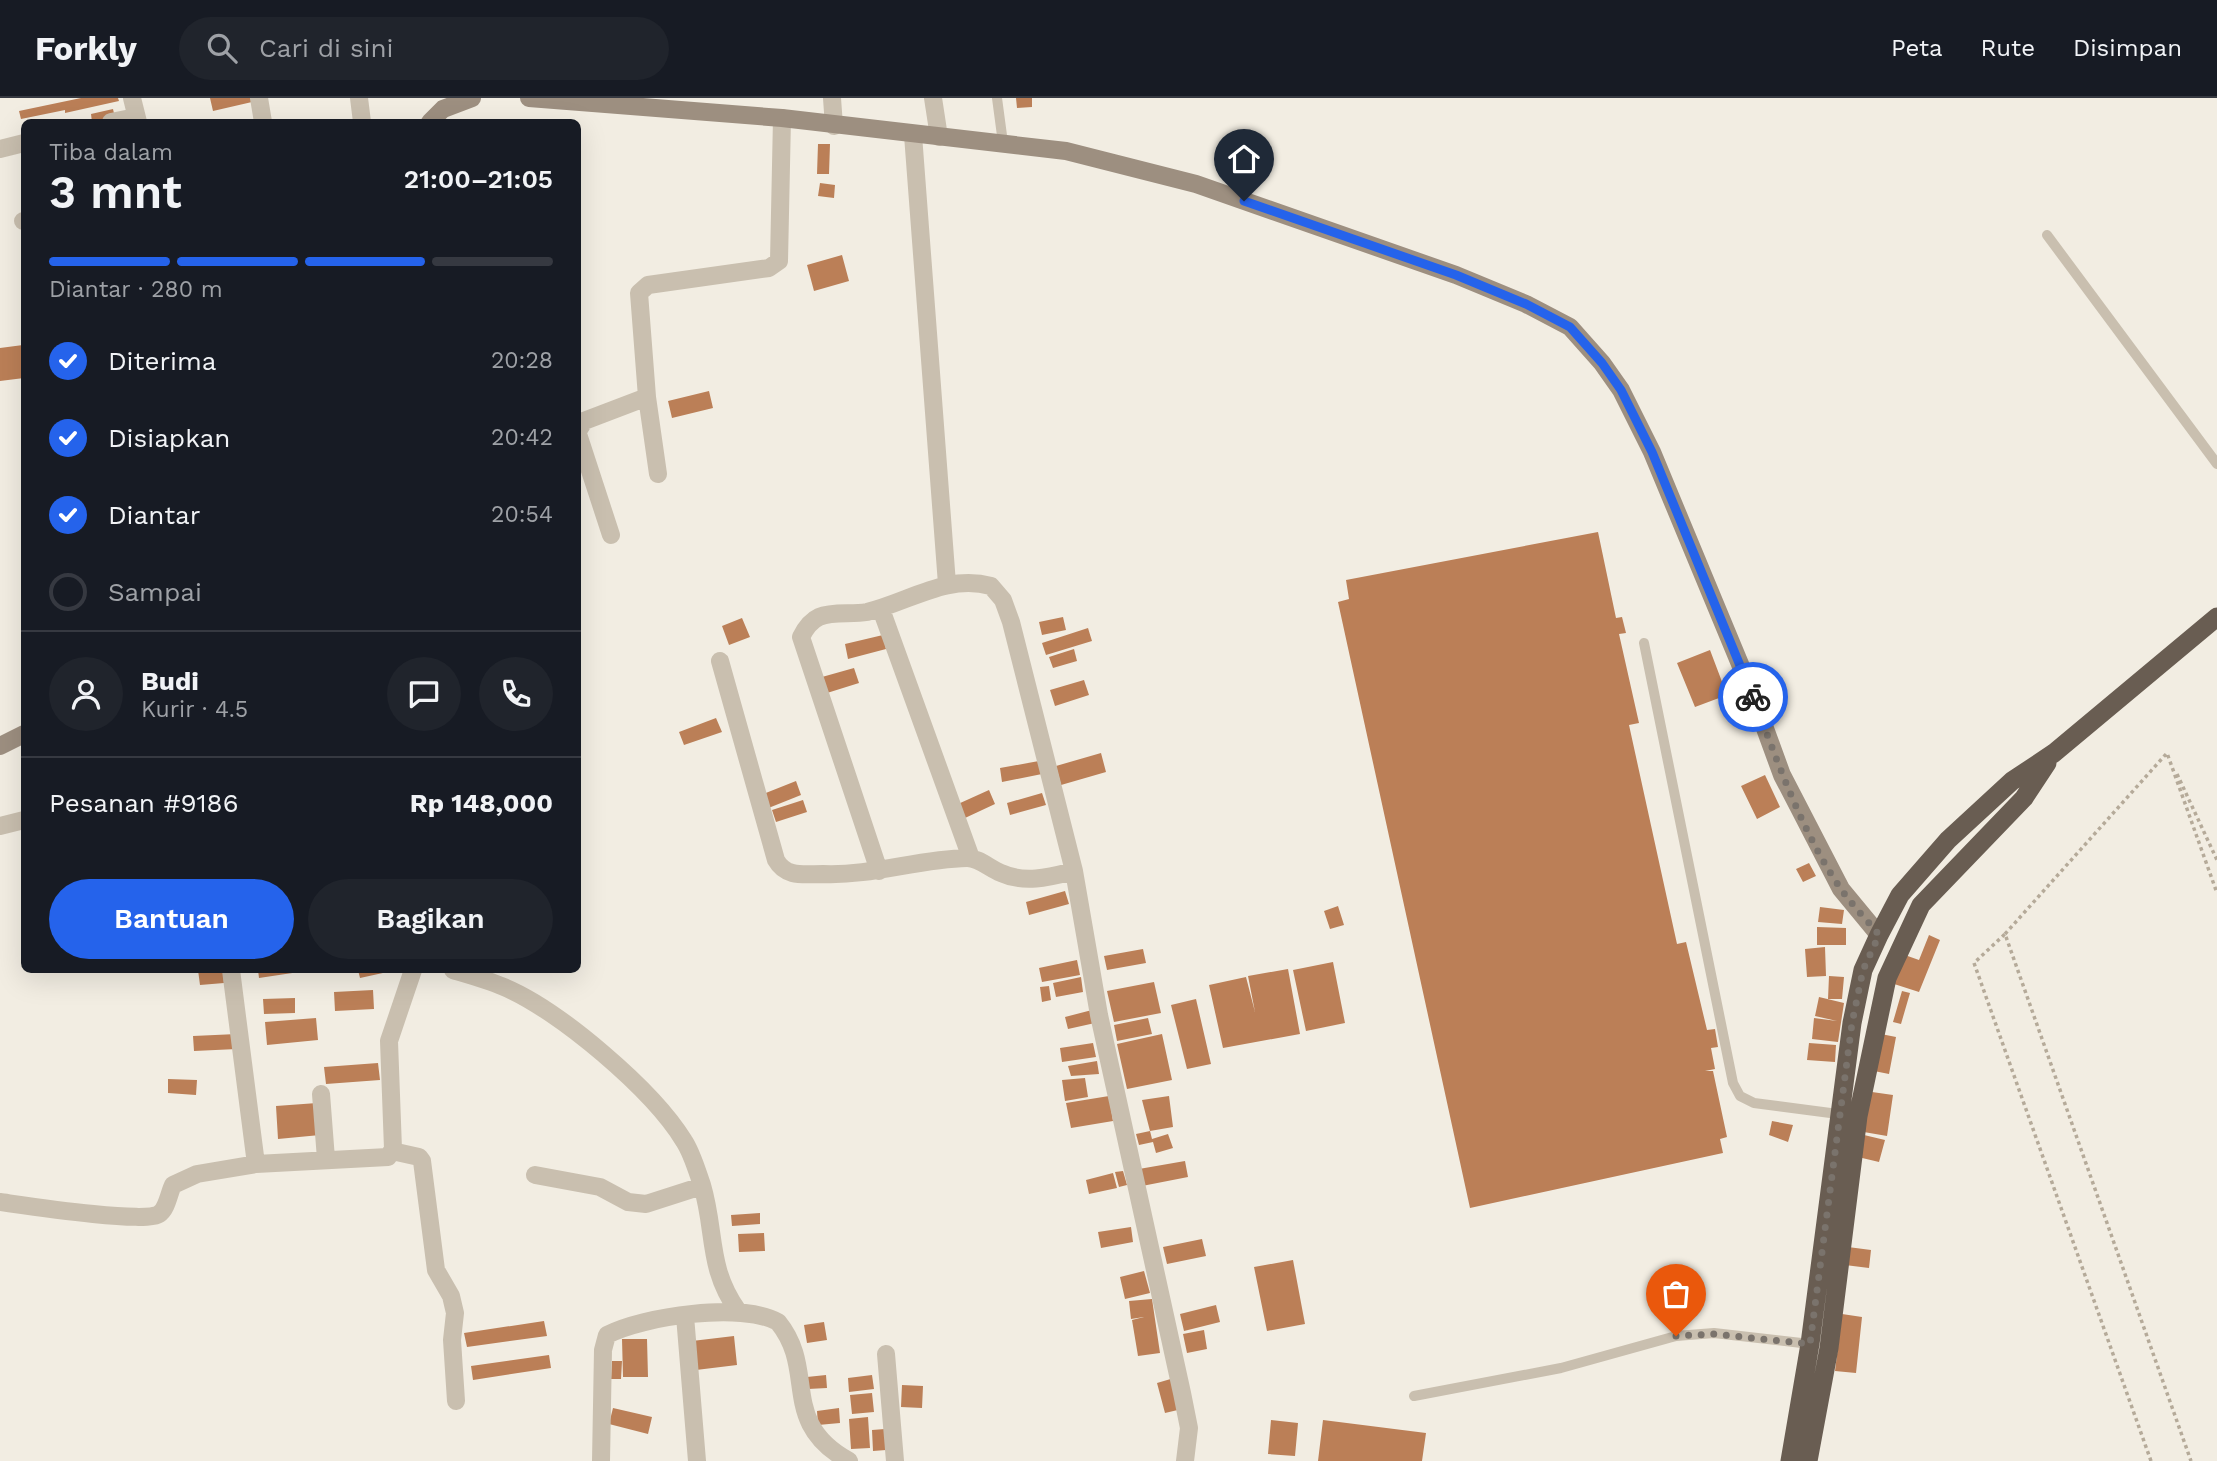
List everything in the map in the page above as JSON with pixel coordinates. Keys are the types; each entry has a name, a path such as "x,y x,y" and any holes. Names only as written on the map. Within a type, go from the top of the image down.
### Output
{"highway":[{"path":"1790,1461 1810,1344 1838,1114 1863,970 1879,935 1900,895 1948,839 2012,782 2054,753 2217,617"},
{"path":"1808,1461 1829,1348 1858,1116 1887,978 1921,905 2024,798 2054,753"}],"main road":[{"path":"433,119 443,109 472,98"},
{"path":"530,98 631,102 1066,151 1196,184 1456,275 1526,304 1570,327 1602,363 1652,452 1752,693 1782,775 1841,889 1879,935"},
{"path":"0,746 21,736"},
{"path":"1900,895 1921,905"}],"street":[{"path":"132,98 137,119"},
{"path":"259,98 262,119"},
{"path":"359,98 362,119"},
{"path":"832,98 834,126"},
{"path":"933,98 939,137"},
{"path":"658,474 647,397 638,299 643,288 769,268 779,261 782,118"},
{"path":"913,135 947,584"},
{"path":"0,149 21,144"},
{"path":"581,427 584,421 647,397"},
{"path":"581,442 611,535"},
{"path":"879,871 801,637 806,628 820,616 881,609 903,598 932,592 955,582 991,586 1003,600 1074,871 1102,1029 1182,1393 1188,1428 1185,1461"},
{"path":"881,609 971,858"},
{"path":"720,662 781,870 790,874 845,875 937,860 971,858 1018,878 1033,879 1074,871"},
{"path":"0,825 21,821"},
{"path":"231,973 256,1164"},
{"path":"392,1151 389,1041 412,973"},
{"path":"462,973 504,987 555,1016 635,1084 669,1119 685,1143 702,1186 716,1269 738,1311"},
{"path":"321,1094 326,1159"},
{"path":"0,1202 107,1214 154,1216 162,1211 173,1185 197,1174 256,1164 326,1159 381,1159 392,1151 419,1157 422,1161 434,1262 451,1296 455,1312 452,1339 456,1401"},
{"path":"535,1175 600,1187 628,1202 646,1204 702,1186"},
{"path":"601,1461 605,1338 615,1330 685,1316 738,1311 773,1319 784,1329 790,1342 811,1429 830,1450 849,1461"},
{"path":"685,1316 697,1461"},
{"path":"887,1353 895,1461"}],"lane":[{"path":"997,98 1003,143"},
{"path":"2047,234 2217,464"},
{"path":"1644,643 1733,1083 1740,1096 1754,1103 1838,1114"},
{"path":"1414,1396 1562,1368 1676,1336 1714,1334 1810,1344"}],"path":[{"path":"2168,753 2217,860"},
{"path":"2168,753 2217,893"},
{"path":"2151,1461 1974,963 2005,934 2168,753"},
{"path":"2005,934 2191,1461"}],"building":[{"path":"81,98 118,98 119,101 21,119 19,111"},
{"path":"210,98 251,98 252,102 213,111"},
{"path":"1016,98 1032,98 1032,107 1017,108"},
{"path":"113,109 115,118 92,119 91,114"},
{"path":"818,144 830,144 829,174 817,174"},
{"path":"820,183 835,185 834,198 818,196"},
{"path":"842,255 849,281 814,291 807,265"},
{"path":"21,345 21,378 0,381 0,348"},
{"path":"709,391 713,408 672,418 668,401"},
{"path":"1598,532 1616,618 1622,617 1626,633 1619,634 1639,723 1629,725 1677,944 1686,942 1707,1030 1715,1029 1718,1047 1711,1048 1715,1069 1705,1071 1713,1071 1727,1137 1720,1139 1723,1153 1470,1208 1338,602 1349,599 1346,580"},
{"path":"1063,617 1066,630 1042,635 1039,622"},
{"path":"742,618 750,637 729,645 722,626"},
{"path":"1088,628 1092,641 1046,655 1042,643"},
{"path":"883,635 886,649 848,659 845,644"},
{"path":"1074,649 1077,661 1053,668 1049,657"},
{"path":"1710,650 1727,695 1695,707 1677,663"},
{"path":"854,668 859,683 827,693 822,677"},
{"path":"1084,680 1089,695 1055,706 1050,690"},
{"path":"716,718 722,732 684,745 679,732"},
{"path":"1101,753 1106,772 1061,785 1056,766"},
{"path":"1039,761 1042,774 1002,782 1000,768"},
{"path":"1765,775 1780,807 1757,819 1741,786"},
{"path":"796,781 801,795 766,809 761,795"},
{"path":"989,790 995,804 965,818 958,804"},
{"path":"1042,793 1046,805 1010,815 1007,803"},
{"path":"803,800 807,812 776,822 772,810"},
{"path":"1809,863 1816,876 1803,882 1796,869"},
{"path":"1065,891 1069,904 1029,915 1026,902"},
{"path":"1338,906 1344,925 1330,929 1324,911"},
{"path":"1820,907 1844,910 1842,924 1818,922"},
{"path":"1817,927 1846,928 1846,945 1817,945"},
{"path":"1929,935 1940,940 1919,992 1891,983 1902,954 1919,960"},
{"path":"1825,947 1826,976 1807,977 1805,949"},
{"path":"1143,949 1146,963 1107,970 1104,956"},
{"path":"1077,960 1080,975 1042,982 1039,968"},
{"path":"1333,962 1345,1023 1306,1031 1293,970"},
{"path":"1288,969 1300,1034 1223,1048 1209,985 1246,977 1255,1012 1248,976"},
{"path":"198,973 223,973 224,983 200,985"},
{"path":"258,973 292,973 259,978"},
{"path":"359,973 383,973 360,978"},
{"path":"1829,976 1844,977 1842,999 1828,999"},
{"path":"1081,977 1083,992 1056,997 1053,983"},
{"path":"1154,982 1161,1013 1114,1022 1107,991"},
{"path":"1049,986 1051,1000 1042,1002 1040,987"},
{"path":"373,990 374,1009 335,1011 334,992"},
{"path":"1902,991 1910,993 1901,1024 1893,1022"},
{"path":"1819,997 1844,1003 1838,1042 1812,1039 1814,1018 1837,1021 1815,1016"},
{"path":"295,998 295,1013 264,1014 263,999"},
{"path":"1196,999 1211,1064 1187,1069 1171,1005"},
{"path":"1092,1010 1095,1023 1068,1029 1065,1017"},
{"path":"316,1018 318,1040 267,1045 265,1022"},
{"path":"1148,1018 1152,1034 1117,1041 1114,1025"},
{"path":"1876,1033 1896,1037 1889,1074 1869,1070"},
{"path":"237,1034 237,1049 194,1051 193,1036"},
{"path":"1162,1034 1172,1080 1127,1089 1117,1044"},
{"path":"1093,1043 1096,1057 1062,1062 1060,1048"},
{"path":"1809,1043 1836,1045 1835,1062 1807,1060"},
{"path":"1097,1061 1099,1074 1071,1076 1068,1066"},
{"path":"378,1063 380,1080 326,1084 324,1067"},
{"path":"1085,1078 1088,1097 1065,1101 1062,1080"},
{"path":"168,1079 197,1080 196,1095 168,1093"},
{"path":"1865,1091 1893,1095 1887,1136 1858,1131"},
{"path":"1109,1096 1113,1121 1071,1128 1066,1103"},
{"path":"1169,1096 1173,1127 1150,1131 1142,1100"},
{"path":"317,1103 320,1135 278,1139 276,1106"},
{"path":"1772,1121 1793,1125 1788,1142 1769,1135"},
{"path":"1150,1131 1152,1139 1168,1134 1173,1148 1156,1153 1153,1142 1139,1145 1136,1134"},
{"path":"1864,1135 1885,1140 1879,1162 1858,1157"},
{"path":"1185,1161 1188,1177 1142,1186 1139,1169"},
{"path":"1123,1171 1127,1185 1119,1187 1115,1172"},
{"path":"1113,1173 1117,1188 1089,1194 1086,1180"},
{"path":"760,1213 760,1224 732,1226 731,1215"},
{"path":"1131,1227 1133,1242 1101,1248 1098,1232"},
{"path":"764,1233 765,1251 739,1252 738,1234"},
{"path":"1202,1239 1206,1256 1167,1264 1163,1247"},
{"path":"1848,1247 1871,1250 1869,1268 1845,1265"},
{"path":"1293,1260 1305,1324 1267,1331 1254,1267"},
{"path":"1144,1271 1150,1293 1125,1299 1120,1277"},
{"path":"1152,1299 1160,1353 1138,1356 1132,1320 1144,1317 1131,1319 1129,1301"},
{"path":"1216,1305 1220,1322 1184,1331 1180,1314"},
{"path":"1842,1314 1862,1317 1856,1373 1835,1371"},
{"path":"544,1321 547,1336 467,1347 464,1333"},
{"path":"824,1322 827,1340 807,1343 804,1325"},
{"path":"1204,1330 1207,1349 1187,1353 1183,1334"},
{"path":"734,1336 737,1365 696,1370 692,1341"},
{"path":"622,1339 647,1339 648,1377 623,1377"},
{"path":"549,1355 551,1368 473,1380 471,1366"},
{"path":"612,1361 622,1361 621,1379 611,1379"},
{"path":"826,1375 827,1388 808,1389 807,1377"},
{"path":"872,1375 874,1389 849,1392 848,1378"},
{"path":"1174,1378 1182,1409 1165,1413 1157,1383"},
{"path":"902,1385 923,1386 922,1408 901,1407"},
{"path":"872,1393 874,1412 852,1414 850,1395"},
{"path":"613,1408 652,1417 648,1434 609,1424"},
{"path":"839,1408 840,1423 818,1425 817,1411"},
{"path":"868,1417 870,1448 851,1449 849,1419"},
{"path":"1271,1420 1298,1423 1295,1456 1268,1454"},
{"path":"1323,1420 1426,1433 1422,1461 1318,1461"},
{"path":"885,1429 886,1450 873,1451 872,1430"}],"way so far":[{"path":"1676,1336 1714,1334 1810,1344 1823,1228 1852,1023 1863,970 1879,935 1841,889 1816,843 1782,775 1753,697"}],"route":[{"path":"1244,201 1456,275 1526,304 1570,327 1602,363 1621,390 1652,452 1753,697"}]}
